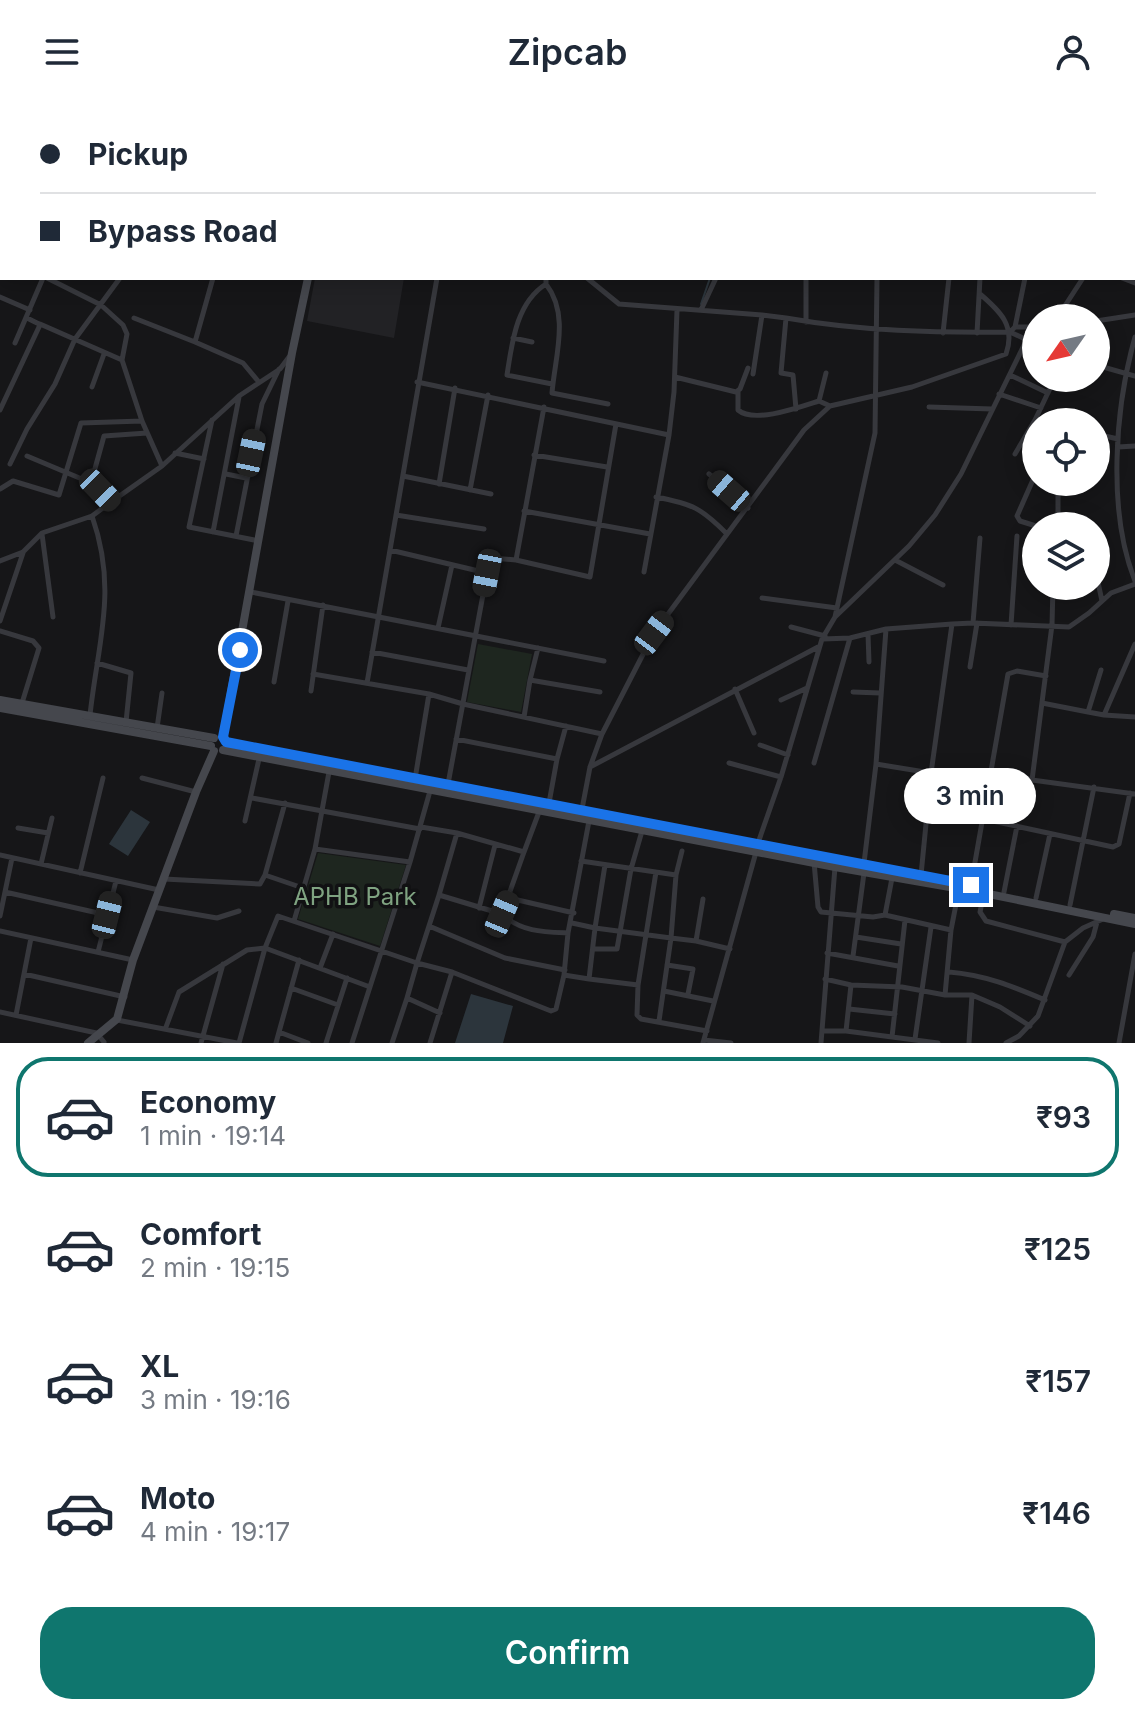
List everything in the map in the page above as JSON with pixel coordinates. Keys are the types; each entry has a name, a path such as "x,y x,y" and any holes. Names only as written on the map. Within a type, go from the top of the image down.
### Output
{"main road":[{"path":"88,1043 103,1040 121,1021 133,960 196,792 219,744 251,592 308,280"},
{"path":"0,700 157,728 219,744 259,759 642,831 757,847 835,867 864,868 892,878 1135,924"},
{"path":"0,708 582,809 757,847 1135,918"}],"street":[{"path":"15,343 44,280"},
{"path":"49,280 101,305 123,325 127,334 122,360 142,421 162,466"},
{"path":"10,464 55,384 75,339 119,280"},
{"path":"195,342 212,280"},
{"path":"367,683 437,280"},
{"path":"589,280 619,304 762,315 878,330 977,333 1022,330"},
{"path":"701,310 715,280"},
{"path":"806,280 806,322"},
{"path":"835,617 875,433 877,280"},
{"path":"943,333 949,280"},
{"path":"977,333 980,280"},
{"path":"582,809 590,767 602,734 654,633 804,430 830,406 912,387 1006,354 1025,280"},
{"path":"1066,304 1082,280"},
{"path":"552,384 507,375 513,338 522,314 534,291 546,281 555,296 560,314 552,393 608,404"},
{"path":"980,294 1022,338"},
{"path":"0,297 30,310"},
{"path":"644,572 669,435 677,310"},
{"path":"753,374 762,315"},
{"path":"1110,319 1135,315"},
{"path":"27,318 122,360"},
{"path":"134,318 243,363 258,381"},
{"path":"786,318 781,373 793,375 796,409"},
{"path":"0,410 39,324"},
{"path":"791,627 823,638 850,638 886,629 952,624 1069,627 1111,593 1135,582 1126,559 1119,501 1118,439 1126,372 1135,337"},
{"path":"513,338 532,342"},
{"path":"731,1043 712,1042 707,1031 713,1001 819,646 835,617 895,560 935,515 961,474 1022,350"},
{"path":"236,536 263,398 292,353"},
{"path":"92,387 104,354"},
{"path":"748,368 738,391 738,410 744,415 796,409 819,401 830,406"},
{"path":"1110,368 1135,376"},
{"path":"0,561 23,552 42,533 92,516 162,466 258,381 280,369"},
{"path":"819,401 826,373"},
{"path":"999,394 1041,408 1048,393 1010,375"},
{"path":"675,377 738,391"},
{"path":"417,382 669,435"},
{"path":"439,484 455,388"},
{"path":"470,490 488,395"},
{"path":"213,532 239,396"},
{"path":"516,560 544,407"},
{"path":"929,407 992,409"},
{"path":"212,419 189,527 259,541"},
{"path":"0,488 13,481 56,496 60,493 81,423 142,421"},
{"path":"447,786 491,558 516,560 590,577 616,424"},
{"path":"91,483 104,436 147,433"},
{"path":"1110,437 1118,439"},
{"path":"1015,454 1022,444"},
{"path":"1118,447 1135,446"},
{"path":"175,453 204,459"},
{"path":"534,455 607,467"},
{"path":"27,456 91,483 111,502"},
{"path":"226,474 246,478"},
{"path":"709,474 748,508"},
{"path":"403,476 491,494"},
{"path":"656,496 684,502 704,511 727,534"},
{"path":"1022,522 1017,516 1026,496"},
{"path":"524,511 650,534"},
{"path":"396,515 484,529"},
{"path":"90,715 104,628 106,589 101,540 92,516"},
{"path":"42,533 53,617"},
{"path":"1011,625 1017,536"},
{"path":"970,667 980,538"},
{"path":"390,550 487,573"},
{"path":"0,621 23,552"},
{"path":"895,560 943,585"},
{"path":"438,628 452,565"},
{"path":"251,592 604,661"},
{"path":"762,598 837,608"},
{"path":"1032,780 1053,600"},
{"path":"274,682 288,601"},
{"path":"311,691 323,604"},
{"path":"921,876 931,773 952,624"},
{"path":"853,956 876,764 886,629"},
{"path":"0,631 33,641 39,648 21,704"},
{"path":"868,634 869,662"},
{"path":"814,763 850,638"},
{"path":"1104,715 1135,644"},
{"path":"590,767 819,646"},
{"path":"524,717 538,648"},
{"path":"372,652 468,670"},
{"path":"97,663 131,673 126,722"},
{"path":"1088,712 1101,670"},
{"path":"971,885 1008,674 1017,671 1046,676"},
{"path":"313,674 429,694 602,734"},
{"path":"530,680 600,692"},
{"path":"781,700 807,688"},
{"path":"735,689 754,733"},
{"path":"853,692 880,693"},
{"path":"157,728 162,693"},
{"path":"415,780 429,694"},
{"path":"1042,703 1104,715 1135,717"},
{"path":"549,803 566,726"},
{"path":"456,739 557,759"},
{"path":"760,745 788,755"},
{"path":"245,821 259,759"},
{"path":"729,763 781,777"},
{"path":"876,764 931,773"},
{"path":"983,819 1113,847 1119,844 1132,794 992,771"},
{"path":"294,921 324,811 329,772"},
{"path":"80,873 103,778"},
{"path":"142,778 196,792"},
{"path":"1070,905 1094,787"},
{"path":"352,1043 430,791"},
{"path":"252,798 457,833 524,852"},
{"path":"164,879 256,885 263,882 285,803"},
{"path":"502,914 539,812"},
{"path":"41,864 52,818"},
{"path":"121,1021 166,1027 202,1040 238,1043 265,948 278,916 452,972 551,1011 556,1009 589,820"},
{"path":"1004,892 1017,826"},
{"path":"18,828 48,833"},
{"path":"593,949 617,949 631,869 642,831"},
{"path":"392,1043 457,833"},
{"path":"1036,898 1050,834"},
{"path":"479,908 495,845"},
{"path":"315,849 410,862"},
{"path":"659,1021 676,875 682,851"},
{"path":"0,855 160,890"},
{"path":"0,916 12,858"},
{"path":"581,861 676,875"},
{"path":"814,862 821,912 885,915 951,930"},
{"path":"589,979 605,865"},
{"path":"821,1043 835,867"},
{"path":"656,872 638,985 638,1018 707,1031"},
{"path":"265,875 303,888"},
{"path":"885,915 892,878"},
{"path":"98,952 116,881"},
{"path":"945,995 951,930 959,889"},
{"path":"5,892 107,915"},
{"path":"984,893 980,912 986,921 1065,942"},
{"path":"439,895 502,914 515,926 541,932 568,933"},
{"path":"509,898 574,913"},
{"path":"696,941 703,899"},
{"path":"153,907 217,918 239,911"},
{"path":"1010,1042 1030,1026 1045,1000 1065,942 1083,928 1107,917"},
{"path":"892,1037 905,920"},
{"path":"1069,975 1093,937 1097,921"},
{"path":"572,923 730,949"},
{"path":"429,926 505,958 589,979 638,985"},
{"path":"915,1039 931,927"},
{"path":"0,931 133,960"},
{"path":"320,968 333,934"},
{"path":"856,937 901,944"},
{"path":"16,1015 31,938"},
{"path":"166,1027 179,992 247,950 265,948 370,987"},
{"path":"827,953 898,966"},
{"path":"1119,1043 1135,954"},
{"path":"276,1043 299,960"},
{"path":"202,1040 223,964"},
{"path":"667,965 693,969 688,994"},
{"path":"430,1043 452,972"},
{"path":"949,972 999,980 1045,1000"},
{"path":"24,974 125,997"},
{"path":"326,1043 347,978"},
{"path":"825,979 851,985 896,986 945,995 972,995 1000,1007 1030,1026"},
{"path":"846,1031 851,985"},
{"path":"291,988 338,1005"},
{"path":"664,991 713,1001"},
{"path":"969,1043 972,995"},
{"path":"407,998 440,1013"},
{"path":"849,1009 895,1014"},
{"path":"0,1012 103,1040"},
{"path":"822,1031 846,1031 938,1043"},
{"path":"279,1032 308,1043"},
{"path":"868,1043 869,1034"}],"shaded area":[{"path":"315,280 404,280 394,338 307,321"},
{"path":"131,810 150,822 128,856 109,844"},
{"path":"471,994 513,1006 503,1043 455,1043"}],"green space":[{"path":"478,644 532,654 521,712 467,702"},
{"name":"APHB Park","path":"318,853 406,865 380,946 298,919"}],"waterway":[{"path":"701,304 709,280"}],"route":[{"path":"240,650 223,737 226,742 971,885"}]}
